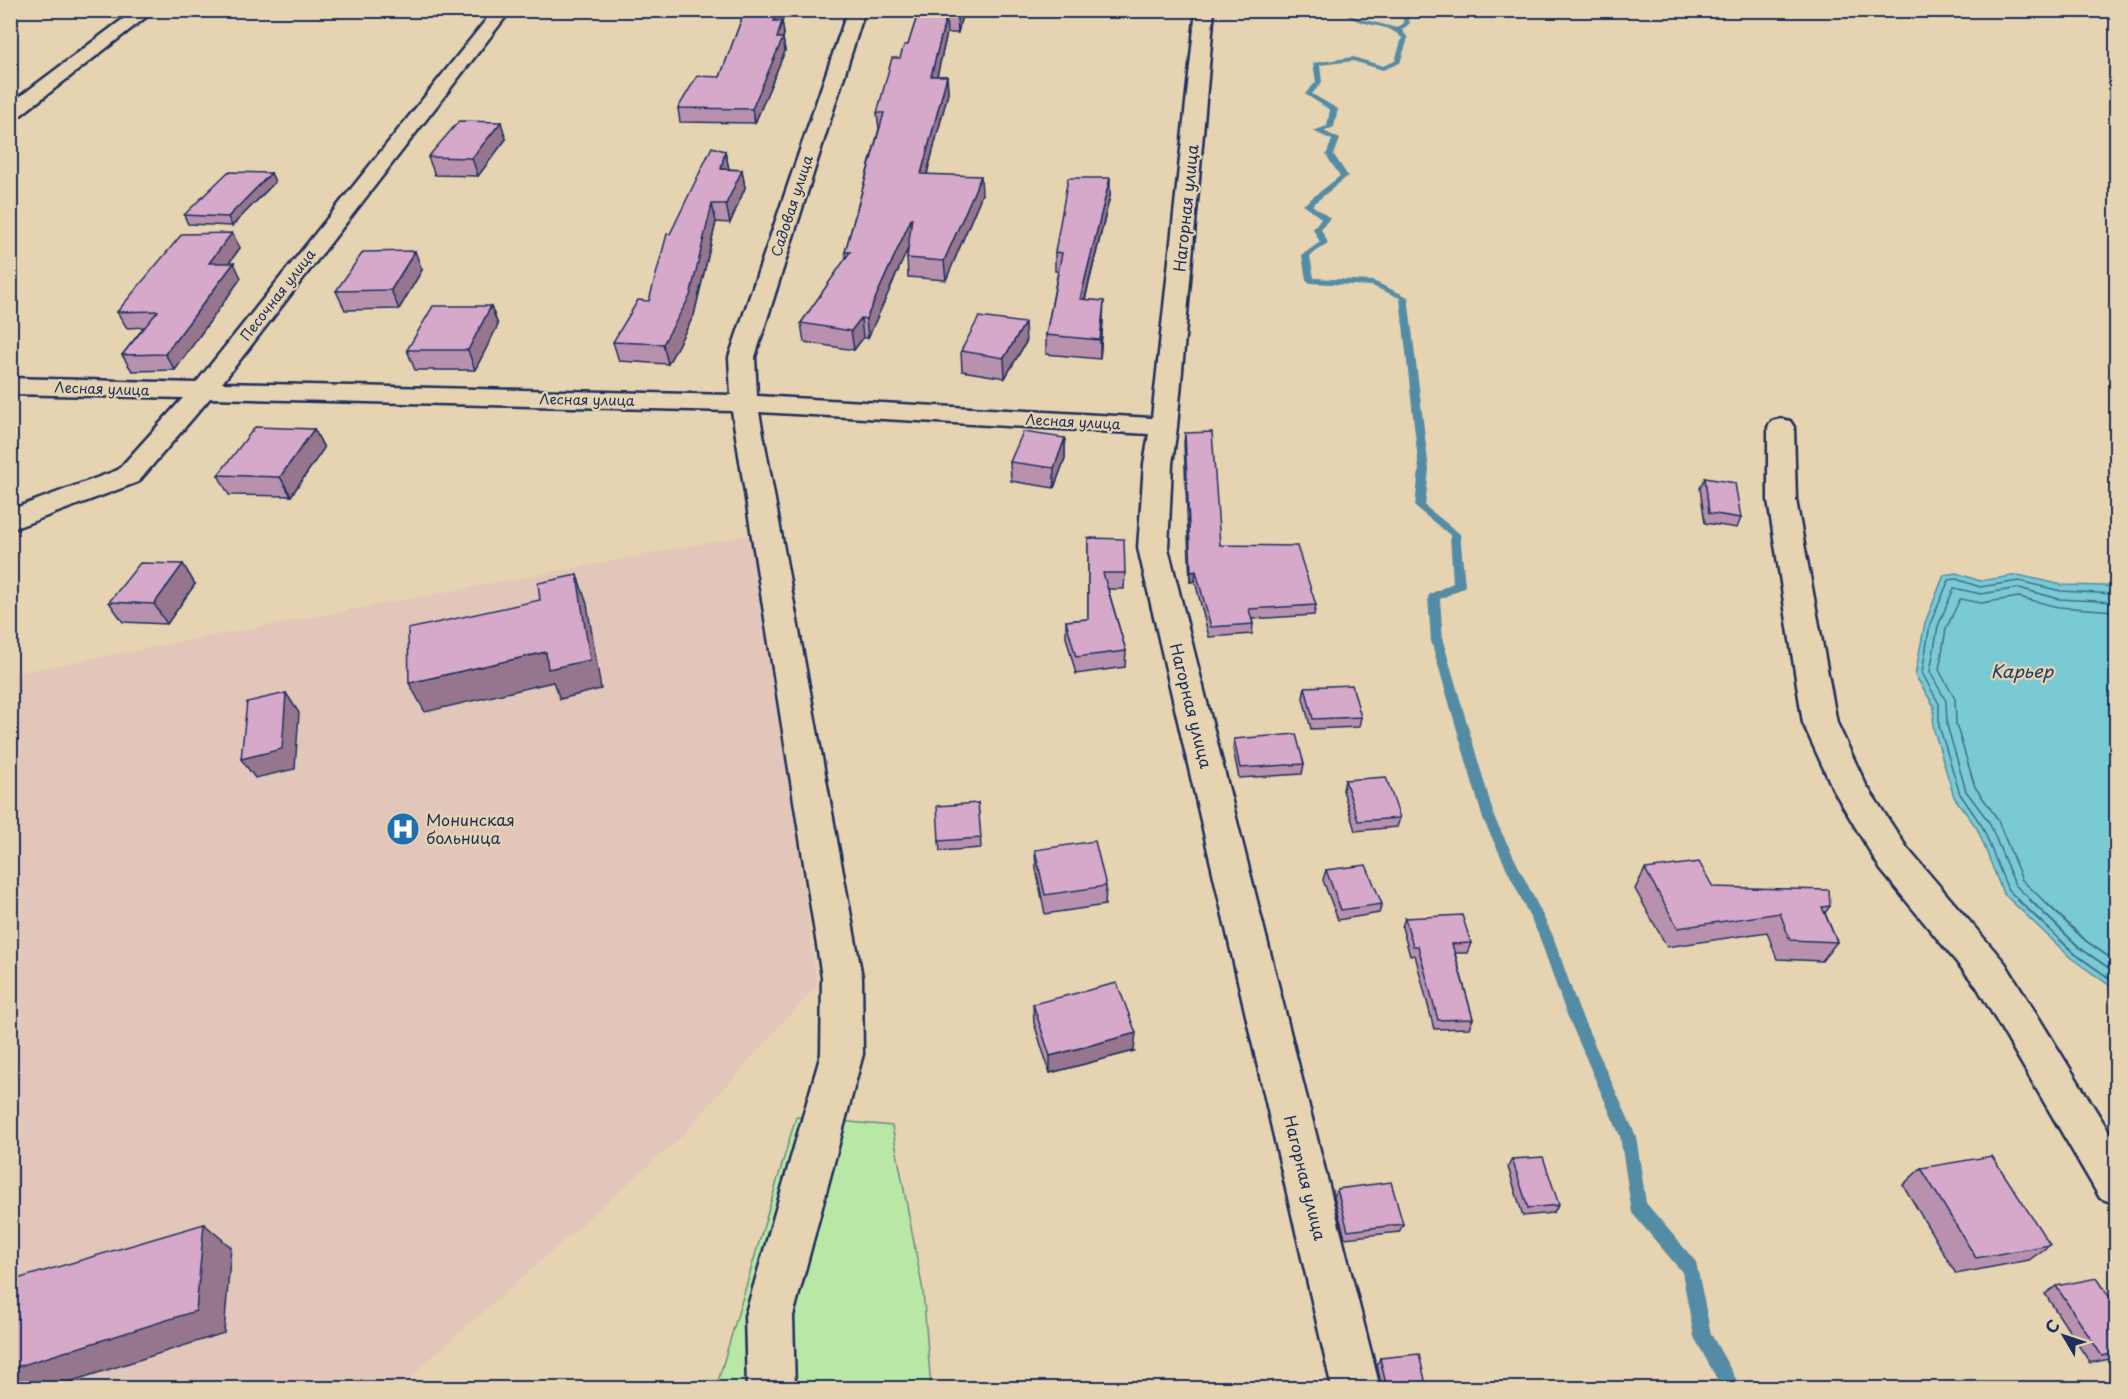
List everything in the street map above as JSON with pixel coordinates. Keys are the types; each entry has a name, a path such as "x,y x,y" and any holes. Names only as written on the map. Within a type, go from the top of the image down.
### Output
{"street":[{"path":"10,114 147,10"},
{"name":"Песочная улица","path":"10,521 128,476 202,392 503,10"},
{"name":"Садовая улица","path":"771,1389 769,1316 842,1054 842,976 744,404 742,357 857,10"},
{"name":"Нагорная улица","path":"1205,10 1164,427 1158,464 1153,548 1356,1389"},
{"name":"Лесная улица","path":"10,386 744,404 1164,427"},
{"path":"1780,427 1782,501 1820,723 1852,791 1894,859 1991,975 2116,1183"}],"shaded area":[{"name":"Монинская больница","path":"755,534 817,984 683,1135 397,1388 11,1388 11,674"}],"green space":[{"path":"796,1117 892,1126 923,1291 931,1388 716,1388"}],"water":[{"name":"Карьер","path":"1956,573 1980,581 2018,575 2062,585 2116,588 2116,990 2071,958 2003,893 1977,828 1954,797 1933,727 1934,706 1915,675 1925,623 1944,575"}],"building":[{"path":"745,10 779,10 774,21 782,21 777,38 783,38 752,109 678,108 697,76 720,77"},
{"path":"919,10 959,10 957,17 946,17 931,76 947,76 921,174 981,176 944,261 907,258 912,217 866,319 861,318 851,331 801,323 850,252 845,252 884,113 877,113 892,58 900,58 904,45 908,45"},
{"path":"459,121 501,122 472,158 428,157"},
{"path":"712,147 725,151 721,169 742,170 726,204 712,204 690,296 663,344 613,342 638,300 649,301 667,234 670,234"},
{"path":"228,172 271,173 228,217 184,215"},
{"path":"1068,178 1110,178 1080,299 1104,301 1100,340 1046,335 1062,253 1055,252"},
{"path":"232,233 209,263 234,263 165,354 122,355 158,311 117,312 182,234"},
{"path":"415,251 391,290 336,291 363,252"},
{"path":"433,306 491,306 468,350 407,350"},
{"path":"979,317 1025,323 1004,358 961,351"},
{"path":"255,427 314,429 280,477 218,475"},
{"path":"1023,432 1065,438 1054,468 1010,462"},
{"path":"1212,432 1220,545 1297,546 1316,605 1249,609 1253,624 1211,627 1196,571 1191,572 1185,433"},
{"path":"1705,478 1735,483 1741,518 1709,513"},
{"path":"1088,538 1124,539 1125,573 1103,573 1126,651 1076,657 1066,621 1088,619"},
{"path":"140,563 183,564 154,604 109,602"},
{"path":"577,575 590,660 548,669 546,652 409,683 408,629 540,600 538,583"},
{"path":"1352,685 1361,717 1313,719 1305,687"},
{"path":"286,693 282,749 241,759 247,702"},
{"path":"1296,734 1304,764 1240,768 1234,739"},
{"path":"1386,777 1400,818 1358,821 1345,780"},
{"path":"978,803 981,838 939,841 937,806"},
{"path":"1095,841 1106,886 1045,895 1035,850"},
{"path":"1699,862 1713,887 1829,890 1830,906 1822,907 1837,942 1790,940 1780,913 1678,928 1645,869"},
{"path":"1366,865 1382,904 1341,910 1326,870"},
{"path":"1462,915 1471,943 1452,944 1473,1019 1438,1020 1418,946 1413,946 1405,918"},
{"path":"1117,983 1136,1033 1050,1056 1033,1004"},
{"path":"1992,1156 2050,1245 1976,1258 1921,1168"},
{"path":"1543,1157 1559,1205 1528,1208 1512,1159"},
{"path":"1391,1182 1403,1224 1348,1231 1337,1189"},
{"path":"204,1224 196,1311 10,1369 10,1281"},
{"path":"2097,1278 2116,1307 2116,1353 2102,1356 2056,1286"},
{"path":"1419,1354 1427,1389 1387,1389 1380,1358"}],"waterway":[{"path":"1344,10 1352,18 1398,30"},
{"path":"1398,30 1407,23 1402,10"},
{"path":"1398,30 1405,38 1398,62 1383,68 1353,59 1316,63 1319,82 1308,94 1334,109 1330,127 1317,131 1336,139 1330,155 1344,176 1307,205 1326,218 1317,229 1324,243 1306,255 1310,280 1373,284 1404,297 1424,470 1420,507 1455,534 1459,585 1434,597 1437,641 1489,819 1546,936 1572,1010 1628,1136 1638,1207 1690,1268 1703,1337 1732,1388"}],"place":[{"name":"Монинская больница","path":"403,829"}]}
